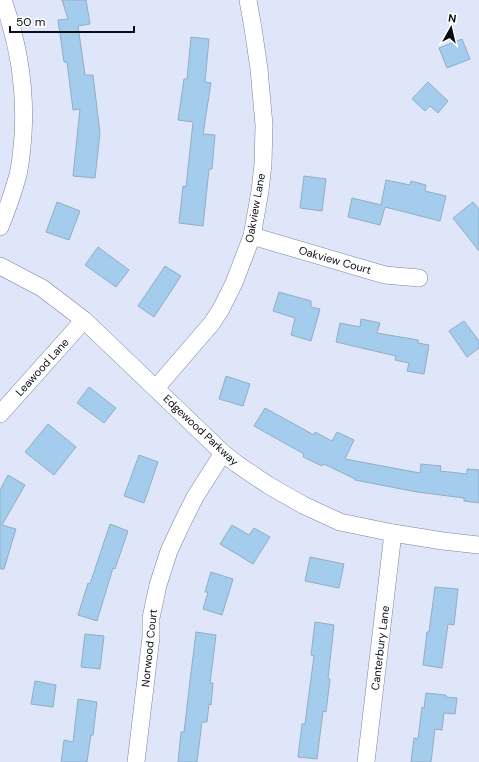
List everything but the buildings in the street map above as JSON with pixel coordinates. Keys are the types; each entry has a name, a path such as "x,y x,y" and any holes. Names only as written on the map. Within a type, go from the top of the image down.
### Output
{"street":[{"path":"0,227 18,174 22,148 24,116 21,70 16,43 3,0"},
{"name":"Oakview Lane","path":"156,388 212,323 221,309 234,283 252,236 263,164 264,125 259,69 248,0"},
{"name":"Oakview Court","path":"252,236 386,275 419,278"},
{"name":"Edgewood Parkway","path":"0,266 42,288 84,320 224,453 252,475 268,485 303,505 340,522 393,533 479,544"},
{"name":"Leawood Lane","path":"0,414 84,320"},
{"name":"Norwood Court","path":"136,762 151,637 151,618 158,585 169,551 195,497 224,453"},
{"name":"Canterbury Lane","path":"366,762 393,533"}]}
